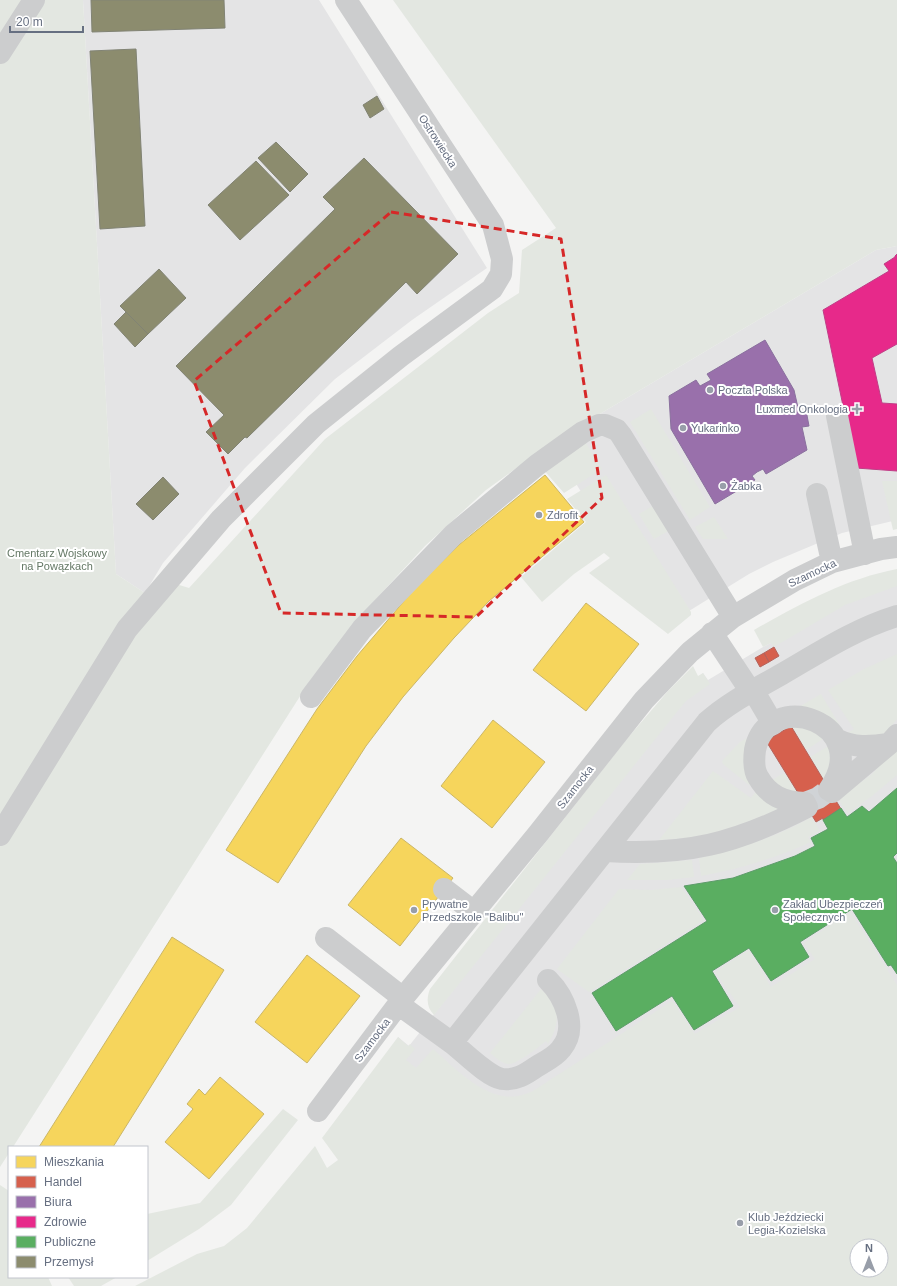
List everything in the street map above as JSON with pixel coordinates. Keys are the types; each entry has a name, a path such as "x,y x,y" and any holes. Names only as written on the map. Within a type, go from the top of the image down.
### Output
{"street":[{"path":"0,53 34,0"},
{"name":"Ostrowiecka","path":"0,835 127,629 221,519 316,424 401,356 492,289 501,274 502,259 494,225 346,0"},
{"path":"837,416 865,554"},
{"path":"311,696 362,630 454,534 537,465 583,432 599,425 611,427 621,435 733,617"},
{"path":"817,494 832,562"},
{"name":"Szamocka","path":"318,1111 401,1001 644,700 690,652 733,617 795,580 832,562 897,547"},
{"path":"452,1043 708,722 718,712 854,633 872,624 897,616"},
{"path":"712,633 773,724"},
{"path":"605,851 667,852 720,843 771,826 806,805 788,802 774,797 763,786 756,773 754,758 757,744 765,731 773,724 789,717 803,716 816,720 827,728 836,739 840,752 841,766 837,779 830,791 893,739"},
{"path":"836,739 846,744 859,747 893,739"},
{"path":"444,890 474,912"},
{"path":"326,938 452,1043 495,1076 509,1079 525,1075 562,1049 568,1033 569,1022 562,998 557,988 548,980"}],"highlighted area":[{"path":"391,212 561,239 602,498 476,617 281,613 194,381"}],"shaded area":[{"path":"83,0 319,0 487,268 412,320 335,379 245,468 163,563 145,593 116,574"},
{"path":"897,246 897,520 842,533 773,562 749,574 689,611 591,508 551,443 876,250"},
{"path":"897,576 897,1139 383,1231 398,1037 409,1046 703,673 708,680 763,647"}],"green space":[{"name":"Cmentarz Wojskowy na Powązkach","path":"0,0 83,0 116,574 145,593 0,819"},
{"path":"393,0 897,0 897,246 876,250 551,443 486,490 425,546 362,614 311,679 14,1146 8,1146 8,1155 0,1167 0,845 124,649 176,584 189,588 325,439 488,313 519,293 522,250 556,228"},
{"path":"651,409 710,507 690,520 630,422"},
{"path":"584,440 602,469 564,493 541,467"},
{"path":"606,475 691,612 691,615 668,634 589,573 610,558 604,553 574,574 542,602 521,577 586,522 567,499"},
{"path":"882,481 897,481 897,529 893,530"},
{"path":"656,504 672,529 654,539 639,514"},
{"path":"714,517 728,539 703,539 695,527"},
{"path":"897,569 897,586 845,605 774,647 771,643 763,647 754,630 788,611 841,586 878,573"},
{"path":"897,654 897,719 889,729 880,736 844,735 854,729 828,690 864,669"},
{"path":"693,666 698,676 703,673 710,684 686,701 434,1015 428,1003 430,989 626,740 668,691"},
{"path":"821,694 840,726 837,728 794,710"},
{"path":"795,724 826,737 806,750 791,726"},
{"path":"755,734 752,783 749,785 723,764 722,761 740,742"},
{"path":"830,745 833,752 825,783 810,757"},
{"path":"897,747 897,775 872,796 848,813 838,799 872,774"},
{"path":"713,771 751,798 757,790 781,810 719,832 687,838 659,840"},
{"path":"782,774 788,775 801,797 769,782"},
{"path":"812,817 820,831 808,837 811,842 757,862 701,876 699,858 757,842 785,831"},
{"path":"692,860 694,877 667,880 627,880 640,864"},
{"path":"681,887 704,920 589,992 557,969 619,889 652,890"},
{"path":"850,912 897,985 897,1286 135,1286 197,1254 224,1246 247,1228 315,1146 327,1168 338,1160 322,1138 398,1037 408,1046 410,1044 415,1049 406,1060 416,1068 433,1049 461,1074 483,1089 494,1094 520,1096 533,1091 672,1001 695,1034 740,1007 715,972 749,950 771,987 815,959 804,943"},
{"path":"541,989 552,1002 555,1009 557,1022 548,1044 546,1041 528,1055 513,1063 506,1064 501,1062 490,1053"},
{"path":"283,1109 298,1120 231,1205 199,1229 148,1260 148,1214 200,1203"},
{"path":"0,1185 8,1190 8,1278 48,1278 52,1286 0,1286"},
{"path":"69,1278 115,1278 101,1286 74,1286"}],"building: Mieszkania":[{"path":"545,475 584,522 489,601 454,638 403,697 366,746 278,883 226,850 317,709 357,656 416,587 460,544"},
{"path":"586,603 639,644 586,711 533,670"},
{"path":"493,720 545,762 492,828 441,786"},
{"path":"401,838 453,878 400,946 348,905"},
{"path":"172,937 224,970 114,1146 40,1146"},
{"path":"307,955 360,996 307,1063 255,1022"},
{"path":"220,1077 264,1114 209,1179 165,1142 193,1109 187,1104 199,1089 205,1095"}],"building: Handel":[{"path":"774,647 779,656 769,662 764,653"},
{"path":"764,653 769,662 760,667 755,658"},
{"path":"791,726 841,809 823,820 823,818 816,822 766,741"}],"building: Biura":[{"path":"765,340 794,390 799,412 806,410 809,426 802,427 807,450 766,474 763,469 757,472 752,476 755,480 715,504 671,429 669,396 696,380 700,386 711,380 707,374"}],"building: Zdrowie":[{"path":"897,254 897,344 872,358 882,403 897,404 897,471 856,468 823,310 889,271 884,264"}],"building: Publiczne":[{"name":"Zakład Ubezpieczeń Społecznych","path":"897,788 897,853 893,857 897,863 897,974 891,965 888,966 852,909 800,942 809,957 771,981 749,948 712,971 733,1006 694,1030 672,996 616,1031 592,993 707,921 684,886 733,878 795,856 815,846 811,838 828,829 823,820 841,808 847,817 862,806 869,812"}],"building: Przemysł":[{"path":"91,0 224,0 225,28 92,32"},
{"path":"136,49 145,226 100,229 90,51"},
{"path":"377,96 384,109 370,118 363,105"},
{"path":"276,142 308,174 290,192 258,158"},
{"path":"364,158 458,254 417,294 406,282 247,438 245,437 228,454 206,432 224,415 176,366 335,209 323,197"},
{"path":"256,161 289,195 240,240 208,205"},
{"path":"159,269 186,298 148,334 120,306"},
{"path":"126,312 148,334 135,347 114,324"},
{"path":"163,477 179,494 153,520 136,504"}],"tunnel":[{"path":"805,803 818,798 829,790"}],"place":[{"name":"Poczta Polska","path":"710,390"},
{"name":"Luxmed Onkologia","path":"857,409"},
{"name":"Yukarinko","path":"683,428"},
{"name":"Żabka","path":"723,486"},
{"name":"Zdrofit","path":"539,515"},
{"name":"Prywatne Przedszkole \"Balibu\"","path":"414,910"},
{"name":"Zakład Ubezpieczeń Społecznych","path":"775,910"},
{"name":"Klub Jeździecki Legia-Kozielska","path":"740,1223"}]}
